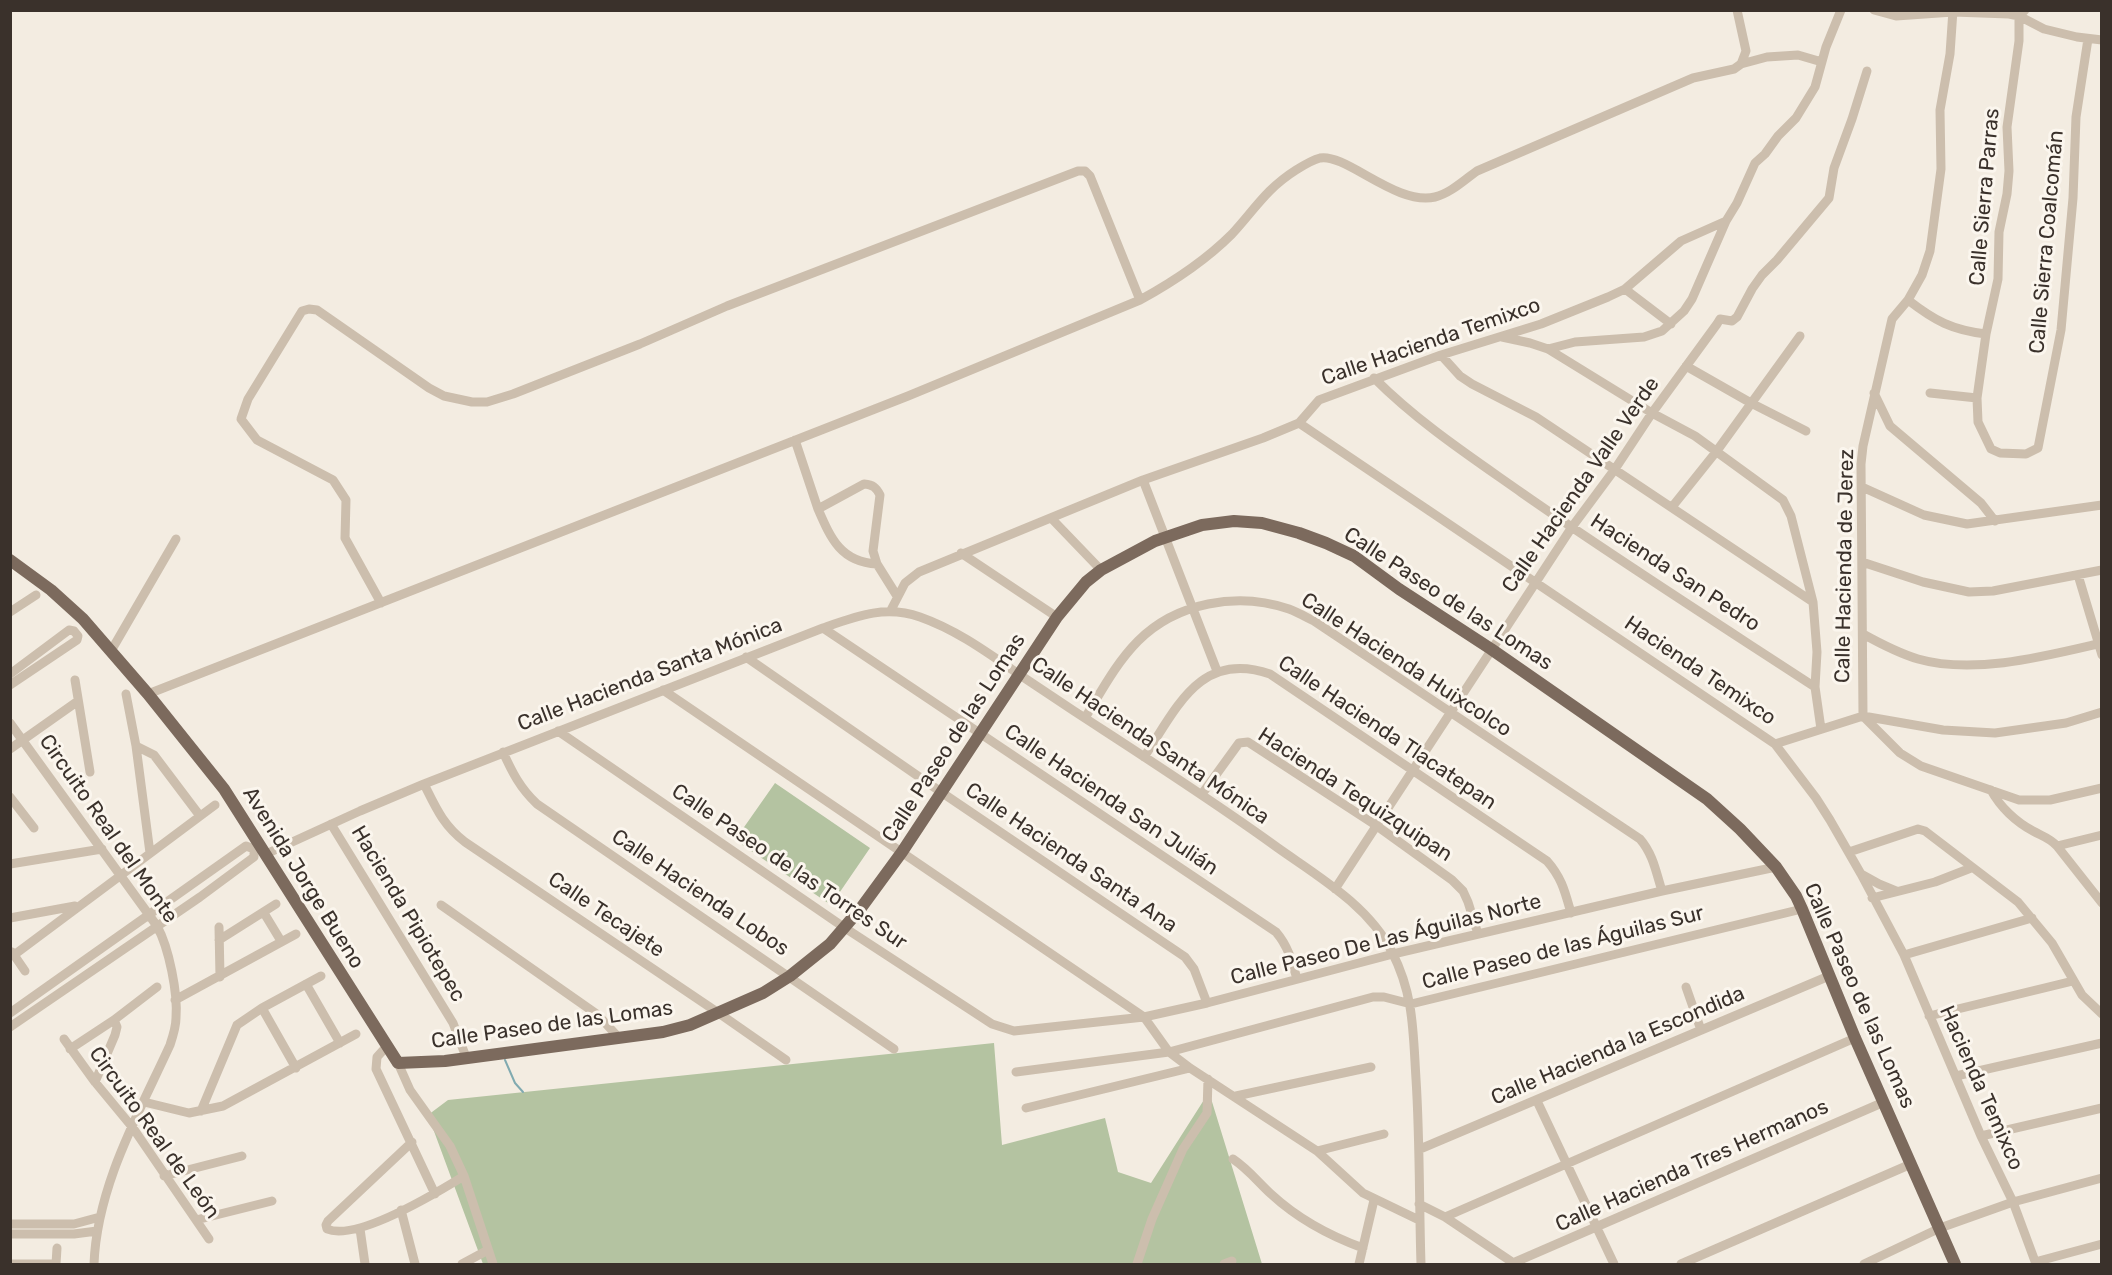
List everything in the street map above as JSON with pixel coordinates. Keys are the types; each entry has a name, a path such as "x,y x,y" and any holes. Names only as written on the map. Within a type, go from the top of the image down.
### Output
{"main road":[{"name":"Calle Paseo de las Lomas","path":"398,1063 445,1061 619,1038 681,1027 720,1014 763,993 790,976 830,944 845,928 903,852 1057,617 1086,582 1101,570 1155,541 1202,525 1234,521 1262,523 1299,533 1354,556 1707,799 1776,867 1802,909 1855,1038 1955,1264"},
{"name":"Avenida Jorge Bueno","path":"10,560 63,600 111,651 224,789 398,1063"}],"street":[{"path":"1737,10 1746,51 1741,64"},
{"path":"1548,349 1575,342 1644,337 1662,331 1684,311 1692,299 1726,221 1755,163 1796,118 1815,87 1826,47 1840,10"},
{"path":"1874,10 1896,16 1953,11 2022,13 2044,29 2102,40"},
{"name":"Calle Hacienda de Jerez","path":"1863,716 1863,446 1892,319 1908,300 1924,270 1930,251 1941,169 1940,110 1950,54 1953,11"},
{"name":"Calle Sierra Parras","path":"1991,448 1978,422 1977,398 1986,334 1998,279 1999,232 2007,194 2007,127 2022,13"},
{"name":"Calle Sierra Coalcomán","path":"1991,448 2000,453 2014,455 2026,454 2038,448 2061,330 2073,198 2076,117 2088,39"},
{"path":"148,694 908,396 1140,300 1198,264 1232,234 1261,197 1280,180 1307,163 1323,158 1341,163 1392,190 1434,198 1450,191 1477,171 1693,78 1734,69 1741,64 1767,57 1798,55 1822,62"},
{"name":"Calle Hacienda Valle Verde","path":"1335,889 1572,527 1615,469 1652,413 1720,319 1732,321 1737,317 1752,289 1828,198 1834,168 1867,71"},
{"path":"381,603 345,538 346,500 333,480 257,440 242,419 248,399 302,311 317,310 444,396 472,402 486,402 513,394 640,344 727,306 1078,171 1085,171 1090,176 1140,300"},
{"name":"Calle Hacienda Temixco","path":"891,610 905,583 919,572 1143,480 1250,444 1299,423 1319,400 1441,355 1541,324 1625,289 1681,241 1726,221"},
{"path":"1625,289 1671,324"},
{"path":"1908,300 1933,319 1949,327 1986,334"},
{"path":"1672,507 1716,452 1800,336"},
{"path":"1499,337 1548,349 1652,413 1681,428 1783,500 1791,516 1813,603 1817,652 1815,687 1821,729"},
{"path":"1441,355 1460,376 1536,417 1813,603"},
{"path":"1686,366 1806,431"},
{"name":"Hacienda San Pedro","path":"1374,378 1400,405 1424,424 1572,527 1815,687"},
{"path":"1874,393 1890,426 1981,503 1995,521"},
{"path":"1930,393 1977,398"},
{"name":"Hacienda Temixco","path":"1299,423 1775,744 1816,798 1849,852 1904,955 1981,1136 2013,1202 2036,1263"},
{"path":"795,440 827,529 844,554 862,563 877,564"},
{"path":"1143,480 1217,671"},
{"path":"818,509 864,484 872,485 876,489 880,495 873,551 877,564 897,596"},
{"path":"1862,487 1924,515 1967,524 2102,505"},
{"path":"1052,519 1101,570"},
{"path":"111,651 176,539"},
{"path":"961,553 1057,617"},
{"path":"1862,562 1923,582 1969,592 1993,591 2102,570"},
{"path":"2078,575 2102,655"},
{"path":"12,608 36,595"},
{"name":"Calle Hacienda Huixcolco","path":"1085,718 1126,654 1139,640 1177,613 1192,607 1222,602 1269,604 1289,609 1314,621 1640,839 1652,857 1662,891"},
{"name":"Calle Hacienda Santa Mónica","path":"266,854 424,783 855,616 891,610 919,616 949,629 982,648 1202,794 1335,889 1367,916 1386,939 1411,1004 1420,1149 1419,1220 1422,1264"},
{"name":"Calle Hacienda San Julián","path":"823,628 1276,932 1290,954 1297,979"},
{"path":"10,674 69,630 74,631 78,636 77,640 10,685"},
{"path":"1863,634 1895,651 1920,659 1948,664 2004,662 2100,643"},
{"name":"Calle Hacienda Santa Ana","path":"746,657 1185,957 1194,969 1207,1003"},
{"name":"Calle Hacienda Tlacatepan","path":"1144,757 1196,683 1217,671 1246,668 1270,674 1547,861 1557,873 1564,887 1571,913"},
{"path":"75,680 90,772"},
{"path":"663,690 1144,1017 1169,1052 1190,1068 1236,1096 1252,1110 1317,1151 1347,1180 1374,1200 1419,1220"},
{"path":"126,694 136,746 150,853"},
{"path":"10,749 78,701"},
{"path":"1775,744 1863,716 1943,730 1995,733 2066,723 2102,712"},
{"path":"1863,716 1899,753 1922,766 2019,800 2050,800 2102,788"},
{"name":"Circuito Real del Monte","path":"10,723 150,915 167,948 175,1000 175,1028 170,1045 106,1191 97,1231 94,1264"},
{"name":"Calle Paseo de las Torres Sur","path":"558,731 845,928 1002,1029"},
{"name":"Hacienda Tequizquipan","path":"1202,794 1239,743 1248,742 1377,826 1452,880 1463,891 1473,914 1478,934"},
{"path":"136,746 154,755 200,816"},
{"name":"Calle Hacienda Lobos","path":"503,752 515,780 537,804 894,1049"},
{"name":"Calle Tecajete","path":"424,783 450,831 786,1060"},
{"path":"1992,790 1997,801 2019,822 2051,839 2102,903"},
{"path":"10,797 15,811 34,828"},
{"path":"25,971 12,952 215,805"},
{"name":"Hacienda Pipiotepec","path":"331,824 453,1023 466,1057"},
{"path":"1849,852 1918,829 1925,831 2018,902 2052,943 2082,995 2102,1014"},
{"path":"2057,846 2102,835"},
{"path":"246,846 254,849 254,857 200,897 15,1024 11,1013 192,886 246,846"},
{"path":"10,864 102,849"},
{"name":"Calle Paseo De Las Águilas Norte","path":"1002,1029 1014,1031 1144,1017 1207,1003 1393,954 1662,891 1776,867"},
{"path":"1872,898 1935,882 1971,868"},
{"path":"1861,874 1898,891"},
{"path":"192,886 200,897"},
{"path":"219,940 276,904"},
{"path":"441,905 597,1015 619,1038"},
{"path":"10,918 77,906"},
{"name":"Calle Paseo de las Águilas Sur","path":"1016,1072 1169,1052 1373,996 1411,1004 1802,909"},
{"path":"264,913 281,941"},
{"path":"1904,955 2032,918"},
{"path":"219,927 220,976"},
{"path":"175,1000 296,934"},
{"path":"201,1112 237,1025 262,1008 321,976"},
{"name":"Calle Hacienda la Escondida","path":"1420,1149 1829,976"},
{"path":"1929,1016 2073,981"},
{"path":"306,984 340,1043"},
{"name":"Circuito Real de León","path":"70,1049 114,1020 157,987"},
{"path":"1686,987 1701,1030"},
{"path":"262,1008 296,1068"},
{"path":"95,1082 115,1035 117,1027 114,1020"},
{"path":"144,1102 189,1113 222,1106 356,1034"},
{"path":"1445,1217 1855,1038"},
{"name":"Circuito Real de León","path":"64,1040 133,1128 209,1239"},
{"path":"1956,1076 2102,1043"},
{"path":"387,1046 377,1058 376,1070 435,1194"},
{"name":"Avenida Jorge Bueno","path":"398,1063 410,1090 450,1146 464,1176 493,1264"},
{"path":"1236,1096 1371,1067"},
{"path":"1026,1108 1190,1068"},
{"path":"1137,1264 1152,1219 1183,1149 1207,1113 1208,1079"},
{"path":"1537,1101 1614,1264"},
{"name":"Calle Hacienda Tres Hermanos","path":"1514,1264 1884,1102"},
{"path":"1981,1136 2102,1108"},
{"path":"1317,1151 1384,1134"},
{"path":"412,1142 328,1221 327,1229 332,1231 360,1229 435,1194 464,1176"},
{"path":"164,1176 242,1156"},
{"path":"1233,1159 1247,1169 1272,1195 1305,1220 1342,1240 1363,1248"},
{"path":"1681,1264 1911,1164"},
{"path":"1864,1264 1941,1228 2013,1202 2102,1178"},
{"path":"1359,1264 1374,1200"},
{"path":"196,1220 272,1202"},
{"path":"1419,1204 1445,1217 1514,1264"},
{"path":"401,1210 415,1264"},
{"path":"10,1224 74,1224 100,1217"},
{"path":"360,1229 365,1264"},
{"path":"10,1234 74,1234 97,1231"},
{"path":"2036,1263 2102,1244"},
{"path":"11,1264 56,1264 57,1248"},
{"path":"462,1264 488,1250"}],"green space":[{"path":"775,783 870,848 831,905 735,840"},
{"path":"994,1043 1002,1145 1105,1118 1118,1172 1151,1183 1209,1092 1262,1264 483,1264 428,1115 448,1100"}],"waterway":[{"path":"505,1060 515,1083 523,1092"}]}
